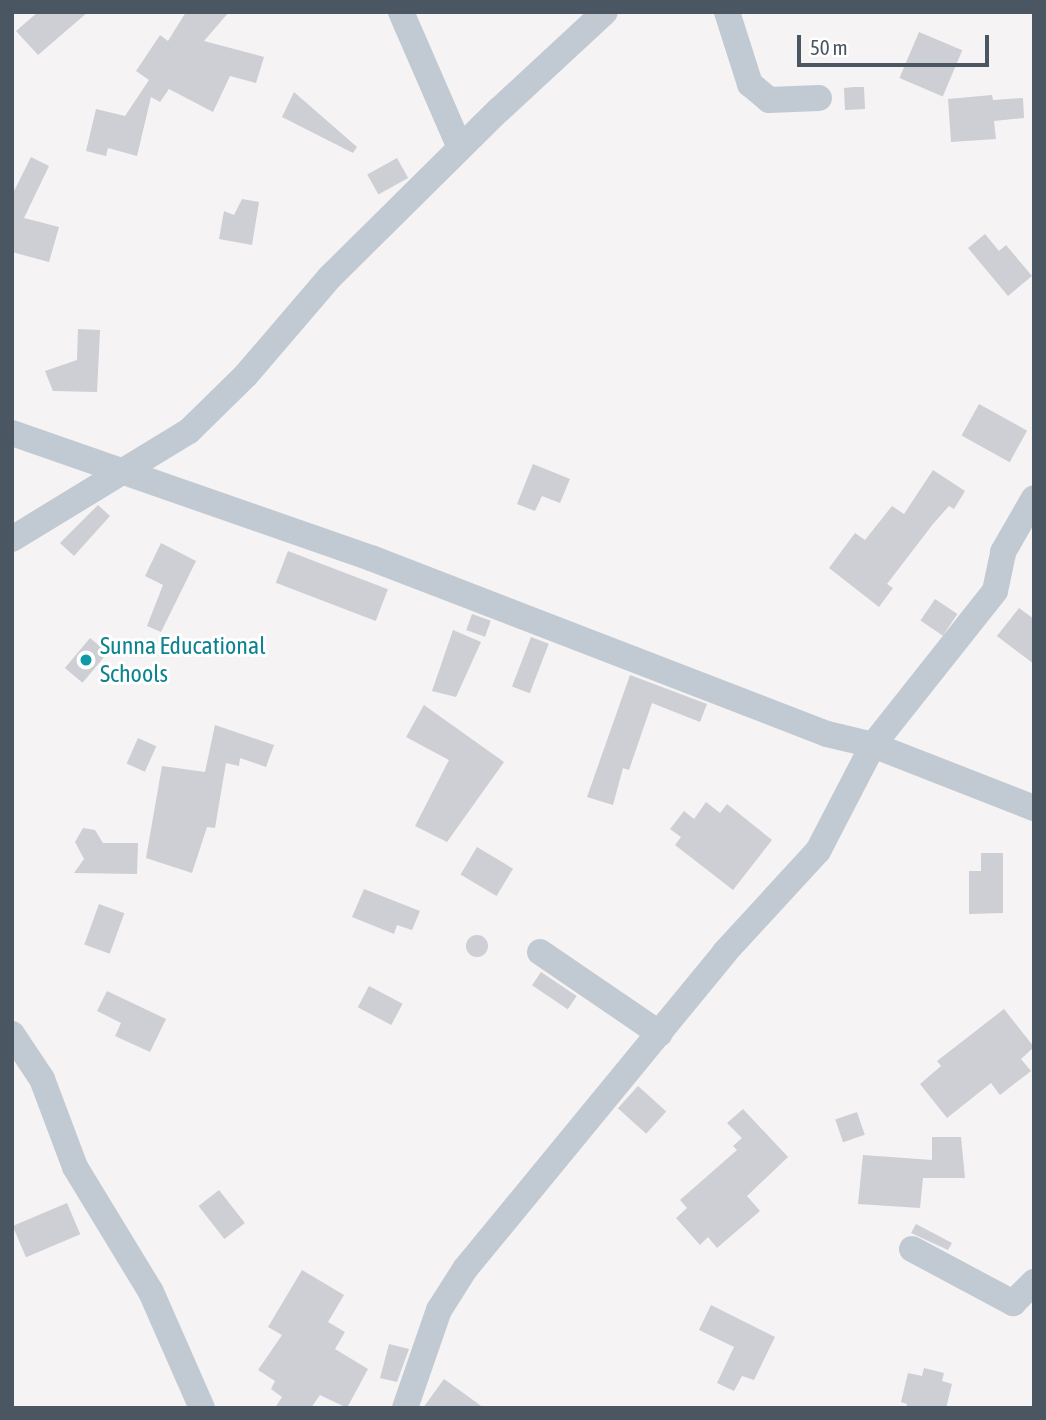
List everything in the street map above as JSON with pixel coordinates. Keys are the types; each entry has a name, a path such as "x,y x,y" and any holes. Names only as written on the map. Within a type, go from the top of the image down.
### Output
{"street":[{"path":"401,12 460,148"},
{"path":"12,539 129,471 189,431 246,375 330,277 460,148 605,12"},
{"path":"727,12 750,84 769,100 819,98"},
{"path":"12,433 129,471 371,558 827,734 873,745 1034,808"},
{"path":"405,1408 439,1310 465,1269 726,952 818,851 873,745 995,591 1003,552 1034,498"},
{"path":"540,952 660,1034"},
{"path":"12,1034 42,1079 75,1167 150,1292 202,1408"},
{"path":"912,1249 1013,1303 1034,1282"}],"building":[{"path":"38,12 88,12 38,55 16,31"},
{"path":"186,12 229,12 204,41 264,57 256,83 230,76 213,112 169,89 160,102 151,97 137,156 108,148 106,156 86,151 96,109 125,116 149,80 136,71 160,35 168,41"},
{"path":"919,32 962,50 943,96 899,78"},
{"path":"864,87 865,109 845,110 844,88"},
{"path":"294,92 357,147 353,153 282,117"},
{"path":"992,95 993,100 1023,98 1024,118 994,121 996,139 951,142 948,99"},
{"path":"31,157 49,166 24,218 59,227 49,262 12,252 12,195"},
{"path":"397,158 408,178 378,195 367,174"},
{"path":"242,199 259,202 252,245 219,239 224,211 234,215"},
{"path":"985,234 999,251 1006,245 1032,276 1008,296 968,248"},
{"path":"78,329 100,330 97,392 53,391 45,371 77,360"},
{"path":"979,404 1027,431 1010,462 962,435"},
{"path":"533,464 570,479 560,503 542,496 535,511 517,504"},
{"path":"933,470 965,491 954,509 949,506 933,524 887,584 893,588 879,607 829,568 855,533 865,540 892,506 904,514"},
{"path":"98,505 110,516 74,556 60,543"},
{"path":"161,543 196,561 161,632 147,626 163,585 145,576"},
{"path":"288,551 388,589 376,621 276,583"},
{"path":"935,599 957,614 943,636 920,621"},
{"path":"1019,608 1034,619 1034,664 997,636"},
{"path":"472,614 491,621 485,637 466,630"},
{"path":"453,630 481,642 456,697 432,691"},
{"path":"531,637 549,644 530,693 512,686"},
{"name":"Sunna Educational Schools","path":"90,638 108,653 83,683 65,668"},
{"path":"630,675 707,704 700,722 652,703 629,770 623,768 613,805 587,797"},
{"path":"424,705 504,762 447,842 415,826 449,760 406,737"},
{"path":"215,725 274,745 266,767 240,758 239,766 226,763 215,828 207,827 192,873 146,858 162,766 205,772"},
{"path":"138,738 156,746 145,772 127,764"},
{"path":"706,802 720,813 727,804 772,840 733,890 675,845 681,837 670,829 684,811 694,819"},
{"path":"83,828 95,830 103,843 138,843 137,874 74,873 84,859 75,842"},
{"path":"477,847 513,869 497,896 461,874"},
{"path":"981,853 1003,853 1003,913 969,914 969,871 981,871"},
{"path":"364,889 420,911 412,930 397,925 394,934 352,917"},
{"path":"99,904 124,913 110,954 84,944"},
{"path":"473,935 481,935 488,942 488,950 481,957 473,957 466,950 466,942"},
{"path":"541,972 577,996 568,1009 532,985"},
{"path":"369,986 403,1004 391,1025 358,1007"},
{"path":"107,991 166,1019 150,1052 115,1036 121,1023 97,1011"},
{"path":"1004,1009 1034,1047 1021,1059 1031,1071 1000,1095 991,1083 947,1118 920,1084 941,1066 937,1061"},
{"path":"638,1086 666,1111 646,1134 618,1108"},
{"path":"743,1109 788,1157 747,1196 760,1211 717,1248 708,1237 700,1245 676,1218 687,1208 680,1200 737,1150 733,1146 742,1138 727,1123"},
{"path":"857,1112 865,1135 843,1142 835,1119"},
{"path":"932,1137 961,1137 965,1178 923,1178 920,1208 858,1204 863,1155 932,1160"},
{"path":"219,1190 245,1223 224,1239 199,1206"},
{"path":"67,1203 80,1234 26,1257 13,1226"},
{"path":"916,1224 952,1243 948,1250 911,1233"},
{"path":"302,1270 344,1295 328,1322 345,1332 335,1349 368,1369 347,1408 320,1395 311,1408 275,1408 282,1397 271,1389 275,1381 258,1370 282,1335 268,1327"},
{"path":"711,1305 775,1337 754,1380 742,1376 734,1391 717,1383 734,1347 699,1330"},
{"path":"389,1344 409,1349 397,1382 380,1378"},
{"path":"924,1368 944,1373 942,1381 952,1384 946,1408 906,1408 907,1404 901,1402 908,1373 922,1376"},
{"path":"444,1379 484,1408 423,1408"}],"place":[{"name":"Sunna Educational Schools","path":"86,660"}]}
